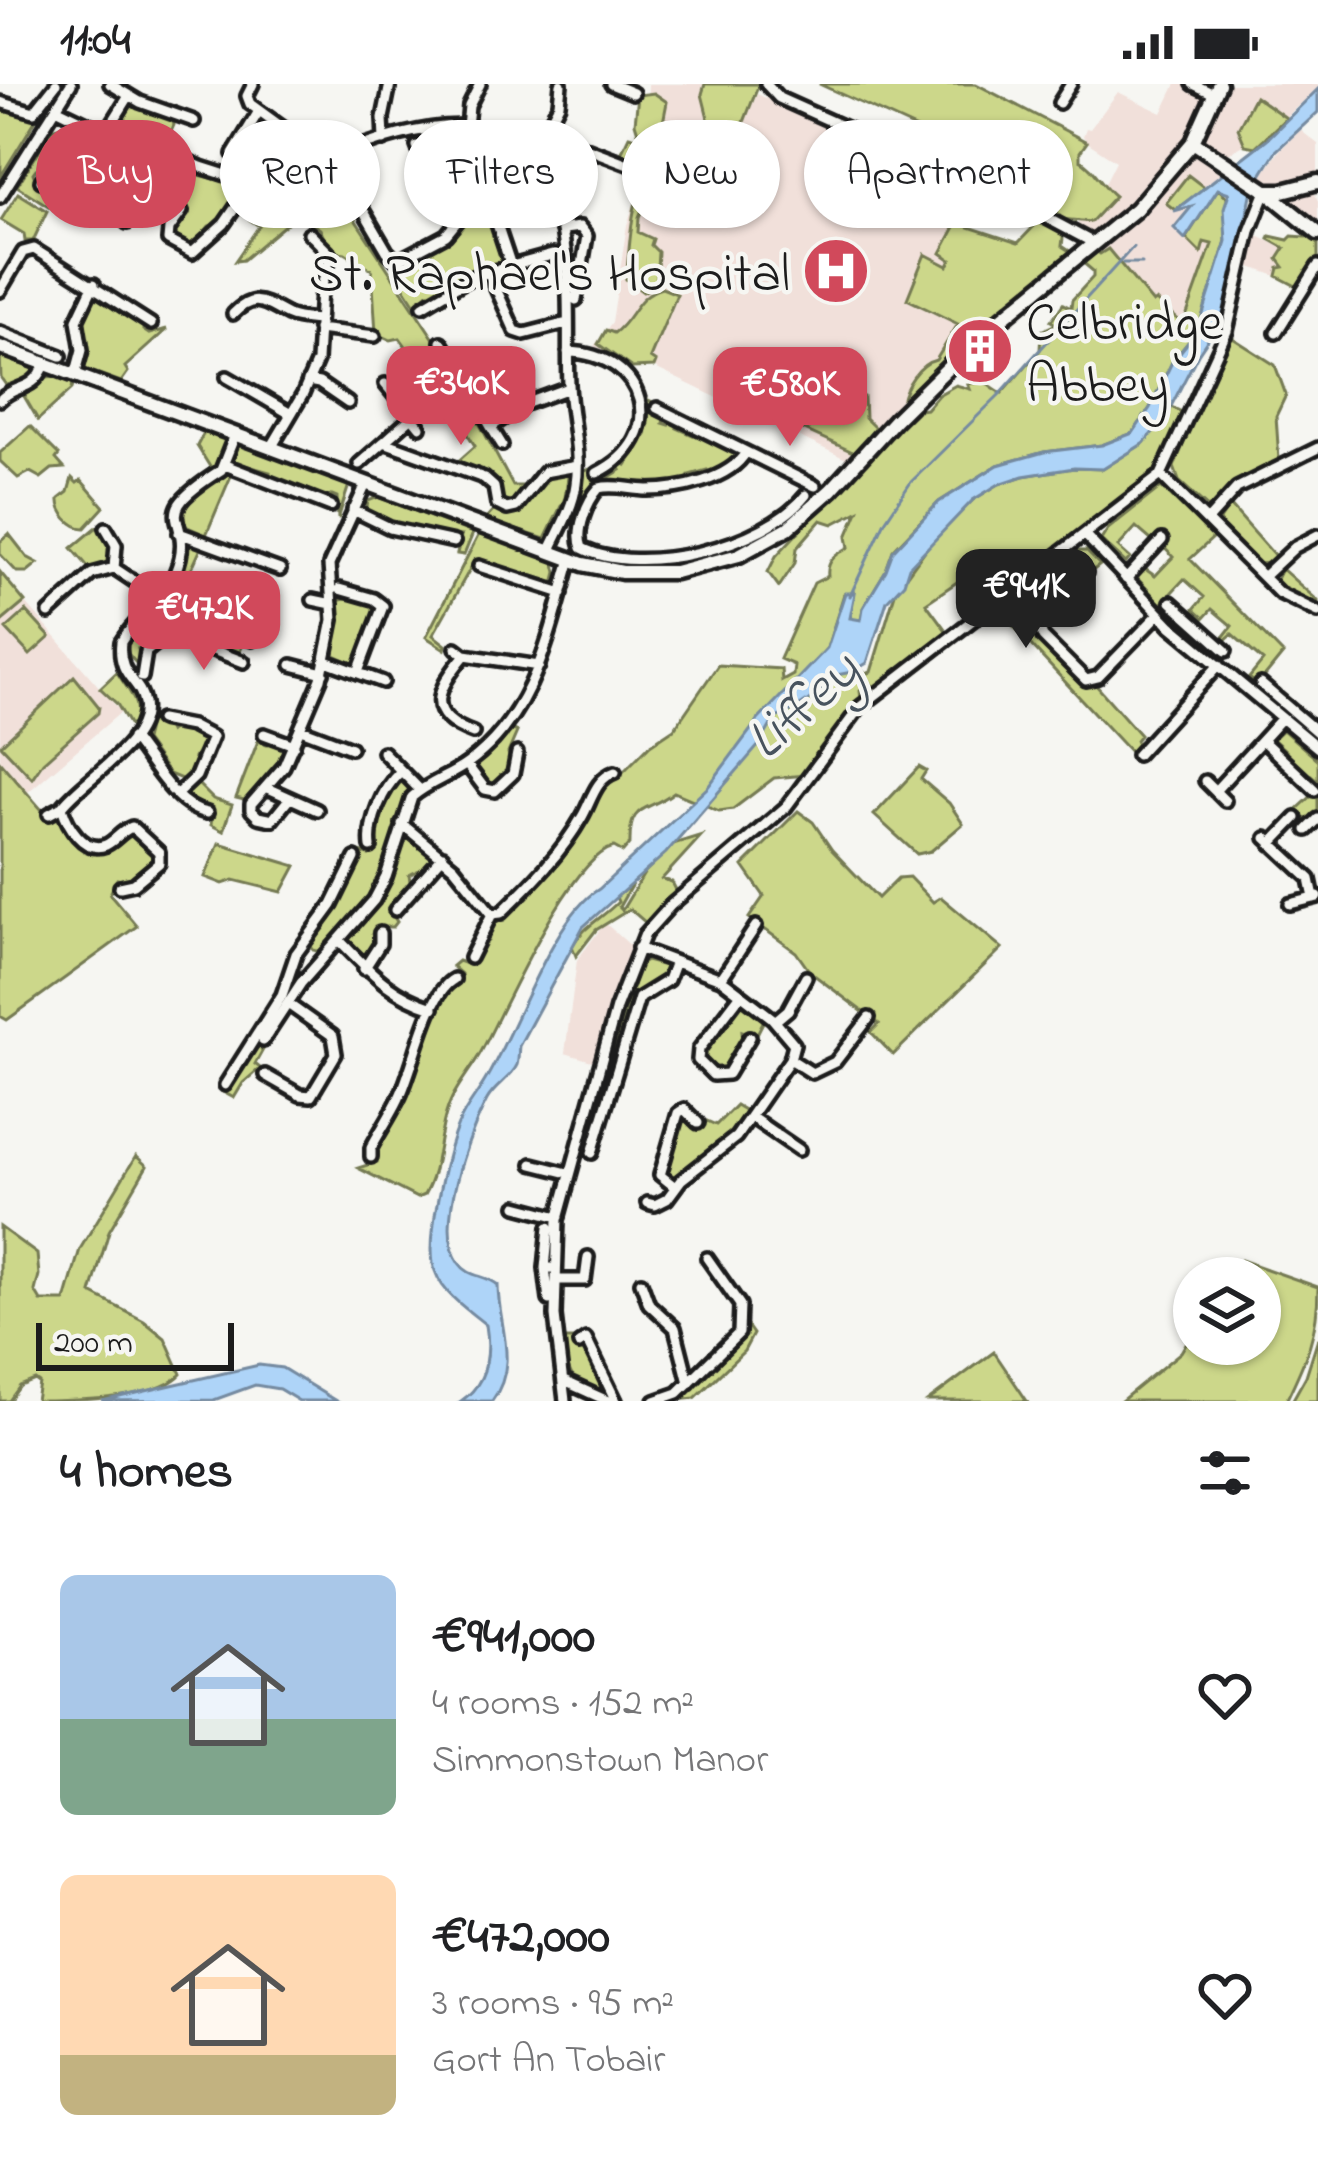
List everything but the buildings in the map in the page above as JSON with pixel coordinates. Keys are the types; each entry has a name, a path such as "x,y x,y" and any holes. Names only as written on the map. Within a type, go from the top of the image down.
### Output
{"main road":[{"path":"0,347 549,552 622,572 675,572 739,555 779,534 831,490 975,341 1143,202 1193,142 1216,89"},
{"path":"1193,142 1318,232"},
{"path":"1262,189 1283,191 1318,182"}],"street":[{"path":"0,102 34,112 56,84"},
{"path":"0,197 71,84"},
{"path":"110,84 178,120"},
{"path":"384,140 388,84"},
{"path":"467,120 480,84"},
{"path":"551,120 561,84"},
{"path":"611,84 634,93"},
{"path":"766,84 779,98 1093,241"},
{"path":"1059,103 1071,84"},
{"path":"1193,84 1216,89"},
{"path":"256,86 248,99 272,120"},
{"path":"114,120 129,96"},
{"path":"56,108 80,120"},
{"path":"254,120 259,111"},
{"path":"380,141 404,137"},
{"path":"615,159 620,146"},
{"path":"598,153 622,162"},
{"path":"549,1300 568,1174 638,948 671,904 786,807 860,707 1161,475 1229,325 1262,189"},
{"path":"549,552 576,488 564,229 580,227 587,236 576,300"},
{"path":"171,228 168,240 192,253 220,228"},
{"path":"375,228 394,260 438,240 449,228"},
{"path":"498,228 511,266"},
{"path":"310,232 331,255 343,256"},
{"path":"0,291 29,248 94,284 151,324"},
{"path":"271,448 317,361 321,289 331,255"},
{"path":"423,306 472,277 552,255"},
{"path":"1276,333 1318,266"},
{"path":"489,273 515,331 524,334 567,323"},
{"path":"75,376 82,350 77,320 94,284"},
{"path":"233,314 259,299 318,325 375,336"},
{"path":"0,332 61,356"},
{"path":"441,341 502,446"},
{"path":"568,352 592,354 617,365 640,399 636,437 619,459 597,473"},
{"path":"0,382 4,396 33,384 45,365"},
{"path":"226,377 289,413"},
{"path":"308,381 320,383 348,403"},
{"path":"359,464 416,422 385,384"},
{"path":"491,427 525,404 569,388"},
{"path":"657,408 746,452 810,490 791,510 723,546 668,558 587,552 578,539 599,488 649,490 692,483 735,465 746,452"},
{"path":"49,814 62,807 132,737 143,718 145,705 125,675 119,650 123,638 161,597 176,568 178,502 225,465 235,435"},
{"path":"384,442 490,481 497,504 507,509 516,506 538,475 577,466"},
{"path":"1208,520 1237,488 1318,448"},
{"path":"225,465 331,506"},
{"path":"1161,475 1289,601 1318,612"},
{"path":"289,799 272,820 254,815 251,804 268,788 294,745 323,674 332,604 329,565 366,484"},
{"path":"486,517 497,504"},
{"path":"353,510 390,528 454,542"},
{"path":"567,512 584,519"},
{"path":"106,528 117,550 114,568"},
{"path":"179,532 280,570"},
{"path":"1086,536 1201,651 1282,718 1318,733"},
{"path":"1263,577 1294,547 1318,536"},
{"path":"1126,579 1162,540"},
{"path":"263,1042 320,960 374,900 407,808 420,790 466,765 514,717 539,666 571,559"},
{"path":"479,566 562,593"},
{"path":"1078,566 1086,573 1039,627 1043,637 1086,680 1098,677 1159,614"},
{"path":"49,613 91,574 114,568 192,614 252,640"},
{"path":"339,589 374,599 383,607 358,672"},
{"path":"313,600 332,604"},
{"path":"1172,602 1226,651"},
{"path":"182,638 192,614"},
{"path":"142,677 146,652 163,638 182,638 244,662"},
{"path":"1201,651 1212,638"},
{"path":"473,733 451,724 439,696 460,651 539,666"},
{"path":"326,661 383,682"},
{"path":"292,664 323,674"},
{"path":"1137,755 1219,664"},
{"path":"1261,684 1318,748"},
{"path":"1215,791 1282,718"},
{"path":"167,724 191,726 212,737 196,776 178,794"},
{"path":"301,729 351,748"},
{"path":"264,734 294,745"},
{"path":"132,737 178,794 195,811 207,813"},
{"path":"1263,741 1315,790"},
{"path":"383,752 420,790"},
{"path":"466,765 485,789 495,791 513,774 517,753"},
{"path":"371,847 370,830 385,791 400,772"},
{"path":"492,914 501,913 544,871 576,827 599,783 615,772"},
{"path":"1205,781 1225,801"},
{"path":"268,788 317,810"},
{"path":"62,807 76,834 94,846 105,845 132,823 149,841 160,861 134,884 120,887"},
{"path":"1290,904 1316,897 1310,878 1269,841 1309,821"},
{"path":"402,824 442,856 492,914"},
{"path":"395,910 442,856"},
{"path":"225,1085 283,995 294,958 330,907 356,858"},
{"path":"470,958 492,914"},
{"path":"721,979 756,926"},
{"path":"364,969 380,944 380,933"},
{"path":"339,940 390,991 433,1008"},
{"path":"304,947 320,960"},
{"path":"638,948 721,979 775,1021 794,1043 791,1058 736,1137 667,1199 647,1203"},
{"path":"592,1153 639,998 668,980 674,964"},
{"path":"775,1021 788,1010 806,977"},
{"path":"370,1157 401,1095 433,1008 446,984 454,980"},
{"path":"741,994 699,1049 698,1060 713,1075 728,1074 750,1037"},
{"path":"265,1075 311,1096 336,1054 333,1036 288,1004"},
{"path":"791,1058 812,1072 828,1068 869,1018"},
{"path":"675,1187 660,1175 678,1113 684,1109 698,1123"},
{"path":"752,1118 800,1150"},
{"path":"532,1164 568,1174"},
{"path":"517,1206 559,1216"},
{"path":"549,1227 565,1400"},
{"path":"552,1272 585,1280 588,1257"},
{"path":"655,1401 678,1393 739,1333 740,1305 707,1258"},
{"path":"640,1282 649,1304 675,1328 689,1383"},
{"path":"579,1344 586,1340 612,1401"},
{"path":"564,1381 612,1401"}],"shaded area":[{"name":"St. Raphael's Hospital","path":"648,84 705,84 702,94 734,120 647,120"},
{"path":"1176,84 1318,84 1285,117 1255,95 1237,128 1244,145 1229,153 1230,166 1217,180 1229,193 1185,331 1175,317 1139,291 1107,250 1100,255 1091,245 1092,235 1077,226 1082,211 1114,195 1103,187 1116,161 1087,142 1086,128 1090,129 1118,92 1162,113"},
{"name":"St. Raphael's Hospital","path":"757,94 816,120 804,120 804,228 975,228 1018,243 1032,228 1059,228 1064,230 1062,246 1071,252 902,401 848,460 655,368 598,351 594,346 612,322 627,228 780,228 780,120 745,120"},
{"path":"1300,130 1318,144 1318,177 1310,174 1291,183 1258,181 1280,150"},
{"path":"1313,189 1318,201 1318,226 1282,200"},
{"path":"1255,235 1289,250 1288,280 1248,266"},
{"path":"25,602 121,712 28,792 0,761 0,623"},
{"path":"605,923 631,946 595,1062 565,1053 577,960"}],"green space":[{"path":"705,84 759,84 745,120 708,120 702,94"},
{"path":"819,84 976,84 1045,120 898,120"},
{"path":"654,93 667,102 664,120 635,120 638,95"},
{"path":"1255,96 1286,118 1255,147 1245,145 1238,128"},
{"path":"132,101 171,115 172,120 120,120"},
{"path":"0,107 31,116 40,113 1,176"},
{"path":"1073,135 1087,142 1080,160 1115,196 1091,222 1073,220"},
{"path":"36,156 36,198 17,186"},
{"path":"196,173 220,180 218,224 209,226 193,247 172,237 177,228 196,228"},
{"path":"1188,175 1205,188 1175,210 1166,203"},
{"path":"1218,189 1227,197 1226,241 1198,330 1172,362 1133,433 1102,445 1044,452 998,465 939,502 893,550 861,620 850,619 854,593 844,594 827,648 806,672 826,689 839,673 871,672 896,590 934,538 973,500 999,484 1074,468 1103,469 1144,443 1171,407 1188,415 1159,472 981,608 963,578 926,603 948,633 876,690 869,681 805,775 774,778 733,809 719,811 674,792 636,815 630,844 623,852 614,847 596,857 539,938 452,1098 424,1195 417,1198 358,1168 377,1162 375,1148 409,1086 442,998 461,982 461,974 452,966 458,961 469,965 475,961 493,924 556,860 604,782 617,778 674,729 718,665 781,669 782,681 793,675 794,665 780,659 814,583 828,576 831,562 849,547 847,537 858,511 833,524 821,520 797,548 795,563 779,587 768,572 776,556 912,411 926,409 956,385 970,389 968,384 984,383 1002,393 1040,350 1041,331 1056,324 1051,321 1063,304 1071,308 1072,300 1093,277 1081,261 1093,248 1100,254 1108,249 1153,303 1181,322 1182,328 1212,244 1204,242 1201,253 1186,238"},
{"path":"18,193 36,204 39,228 33,241 25,241 24,234 1,220"},
{"path":"258,228 281,228 243,260 235,261"},
{"path":"361,228 434,339 513,486 527,486 517,502 502,504 493,478 455,464 475,446 418,352 413,356 400,338 391,340 376,333 372,270 345,253 330,251 320,229"},
{"path":"454,228 494,228 506,262 434,295 428,293 416,306 393,270"},
{"path":"631,228 638,228 653,239 651,245 658,252 656,285 643,292 626,279"},
{"path":"954,228 972,228 1018,243 1032,228 1059,228 1064,230 1062,246 1071,252 902,402 913,377 936,360 958,324 907,299 925,254 948,266 951,260 941,253"},
{"path":"1312,231 1318,237 1318,258 1298,287 1277,276 1284,267 1278,259 1285,248 1269,239 1306,237"},
{"path":"662,288 677,294 650,358 656,362 654,367 632,368 598,344 606,330 614,333 646,296"},
{"path":"93,292 144,324 149,334 167,329 125,367 128,372 121,382 82,368 83,323"},
{"path":"1228,335 1275,365 1286,395 1276,416 1279,460 1248,476 1210,509 1179,481 1174,467"},
{"path":"0,354 33,366 36,378 8,388 1,378"},
{"path":"800,372 864,397 865,418 875,428 855,453 787,422 750,413 778,413 794,375"},
{"path":"55,376 73,383 72,389 38,420 24,396"},
{"path":"642,397 657,404 665,416 663,423 669,425 672,419 679,423 677,428 693,435 695,431 737,451 737,459 710,474 707,470 689,475 690,480 649,487 648,482 631,482 630,487 597,484 585,511 577,511 581,473 590,469 594,478 605,473 609,477 621,470 618,465 626,465 646,434 641,432 648,426"},
{"path":"208,425 232,436 212,470 197,446"},
{"path":"30,426 59,455 56,459 64,468 52,469 41,478 30,472 18,478 0,461 0,453"},
{"path":"244,444 349,485 338,519 337,497 325,501 311,496 312,491 269,477 270,472 234,462 236,448"},
{"path":"569,470 565,498 545,539 485,520 494,510 509,512 540,478"},
{"path":"233,471 206,535 181,524 179,509 203,482"},
{"path":"72,478 77,483 81,480 104,507 85,528 71,522 59,504"},
{"path":"1161,487 1214,537 1190,559 1283,654 1258,685 1249,678 1263,661 1232,634 1221,640 1232,626 1212,609 1204,618 1194,609 1204,597 1184,579 1161,604 1137,578 1145,569 1155,576 1173,557 1156,539 1152,541 1136,527 1118,547 1130,558 1126,563 1101,540 1108,529"},
{"path":"378,497 473,533 464,555 457,554 461,536 417,533 366,514 368,501"},
{"path":"1230,505 1276,557 1269,563 1259,564 1223,528 1220,520"},
{"path":"97,527 112,542 112,561 90,569 72,548"},
{"path":"9,534 38,563 27,572 17,572 0,554 0,542"},
{"path":"479,534 554,560 553,588 475,560 433,635 445,649 426,637"},
{"path":"187,545 202,546 177,601 171,597"},
{"path":"1078,551 1086,551 1100,565 1091,572 1082,562 1075,568 1078,576 1042,612 1035,628 1086,682 1095,684 1140,735 1136,740 1139,748 1132,754 1004,616"},
{"path":"1282,569 1318,601 1318,608 1288,598 1275,583"},
{"path":"0,572 25,602 0,623"},
{"path":"341,590 341,600 352,598 381,609 357,665 334,655 337,591"},
{"path":"161,606 183,617 179,634 148,636 141,643 146,649 138,649 141,660 135,662 125,650 132,635"},
{"path":"26,611 50,637 30,655 6,629"},
{"path":"197,623 241,638 239,654 192,635"},
{"path":"117,672 136,705 132,729 100,688"},
{"path":"74,676 99,707 98,713 43,762 32,778 1,745"},
{"path":"150,717 166,725 169,732 176,726 192,728 191,733 202,738 209,735 186,781 169,774 145,741"},
{"path":"513,730 517,732 508,753 513,768 497,787 489,787 473,765"},
{"path":"1283,730 1318,760 1318,815 1306,818 1306,827 1292,814 1317,791 1316,779 1311,775 1306,779 1282,756 1286,751 1273,739"},
{"path":"271,740 288,747 287,751 248,801 236,798 258,741 267,744"},
{"path":"0,762 48,817 60,815 91,849 133,831 156,855 156,863 130,882 117,879 110,894 137,926 7,1020 0,1016"},
{"path":"919,767 926,771 921,779 949,803 963,824 931,851 917,854 874,815"},
{"path":"400,777 414,791 380,882 341,933 322,952 313,950 310,944 320,926 330,920 360,852 369,855 378,850 380,812"},
{"path":"196,782 213,799 232,805 223,831 211,825 213,808 189,801 188,790"},
{"path":"798,811 878,898 898,878 909,877 933,902 941,897 1002,948 893,1055 871,1032 879,1024 749,918 764,896 743,866"},
{"path":"406,832 431,853 431,864 409,875 411,887 389,909 397,922 393,927 375,927 376,942 363,960 347,939 379,899"},
{"path":"702,835 662,879 672,882 677,892 646,923 630,909 596,930 576,956 572,946 618,902 616,897 632,884 619,907 622,910 645,872 673,844"},
{"path":"219,843 296,866 282,892 234,880 223,884 205,877"},
{"path":"646,961 665,966 667,972 636,994 593,1141 586,1143 639,965"},
{"path":"743,1000 764,1020 756,1036 742,1031 743,1041 725,1072 714,1071 703,1061 703,1047"},
{"path":"260,1039 265,1046 255,1064 260,1068 234,1098 223,1092 229,1090"},
{"path":"736,1105 746,1111 731,1131 734,1135 677,1178 669,1179 665,1175 683,1118 697,1130 707,1121 716,1125"},
{"path":"136,1156 147,1166 109,1231 91,1293 144,1321 165,1338 181,1374 170,1383 134,1394 70,1400 36,1401 39,1383 35,1380 20,1386 9,1401 0,1401 0,1227 37,1254 35,1291 41,1301 65,1301 80,1249"},
{"path":"1281,1274 1318,1287 1309,1346 1286,1401 1121,1401 1173,1359 1173,1365 1281,1365"},
{"path":"741,1317 753,1334 744,1351 695,1398 667,1401 687,1391 745,1335"},
{"path":"1318,1338 1318,1401 1292,1401 1306,1376"},
{"path":"565,1339 574,1339 580,1348 587,1346 611,1398 574,1379"},
{"path":"994,1352 1027,1401 928,1401"}],"water":[{"name":"Liffey","path":"1318,89 1318,112 1276,151 1252,190 1227,311 1165,418 1144,443 1103,469 1023,476 973,500 909,567 904,583 887,601 867,663 831,676 807,701 775,718 760,744 666,853 583,927 519,1046 515,1069 487,1100 457,1182 452,1247 463,1268 498,1285 506,1344 505,1372 492,1401 461,1401 482,1377 487,1336 486,1325 441,1283 433,1263 442,1181 460,1120 566,923 708,787 758,720 827,648 845,593 855,593 850,618 861,620 893,551 939,502 998,465 1044,452 1102,445 1133,433 1172,362 1198,330 1226,241 1224,208 1229,193 1218,189 1185,239 1174,228 1192,206 1174,211 1267,139"},
{"path":"259,1365 282,1368 336,1401 299,1401 279,1389 255,1385 214,1400 102,1401"}],"waterway":[{"path":"850,596 885,521 911,482 999,395 1133,247"},
{"path":"1123,263 1142,263"}],"place":[{"name":"St. Raphael's Hospital","path":"836,271"},
{"name":"Celbridge Abbey","path":"980,351"}]}
